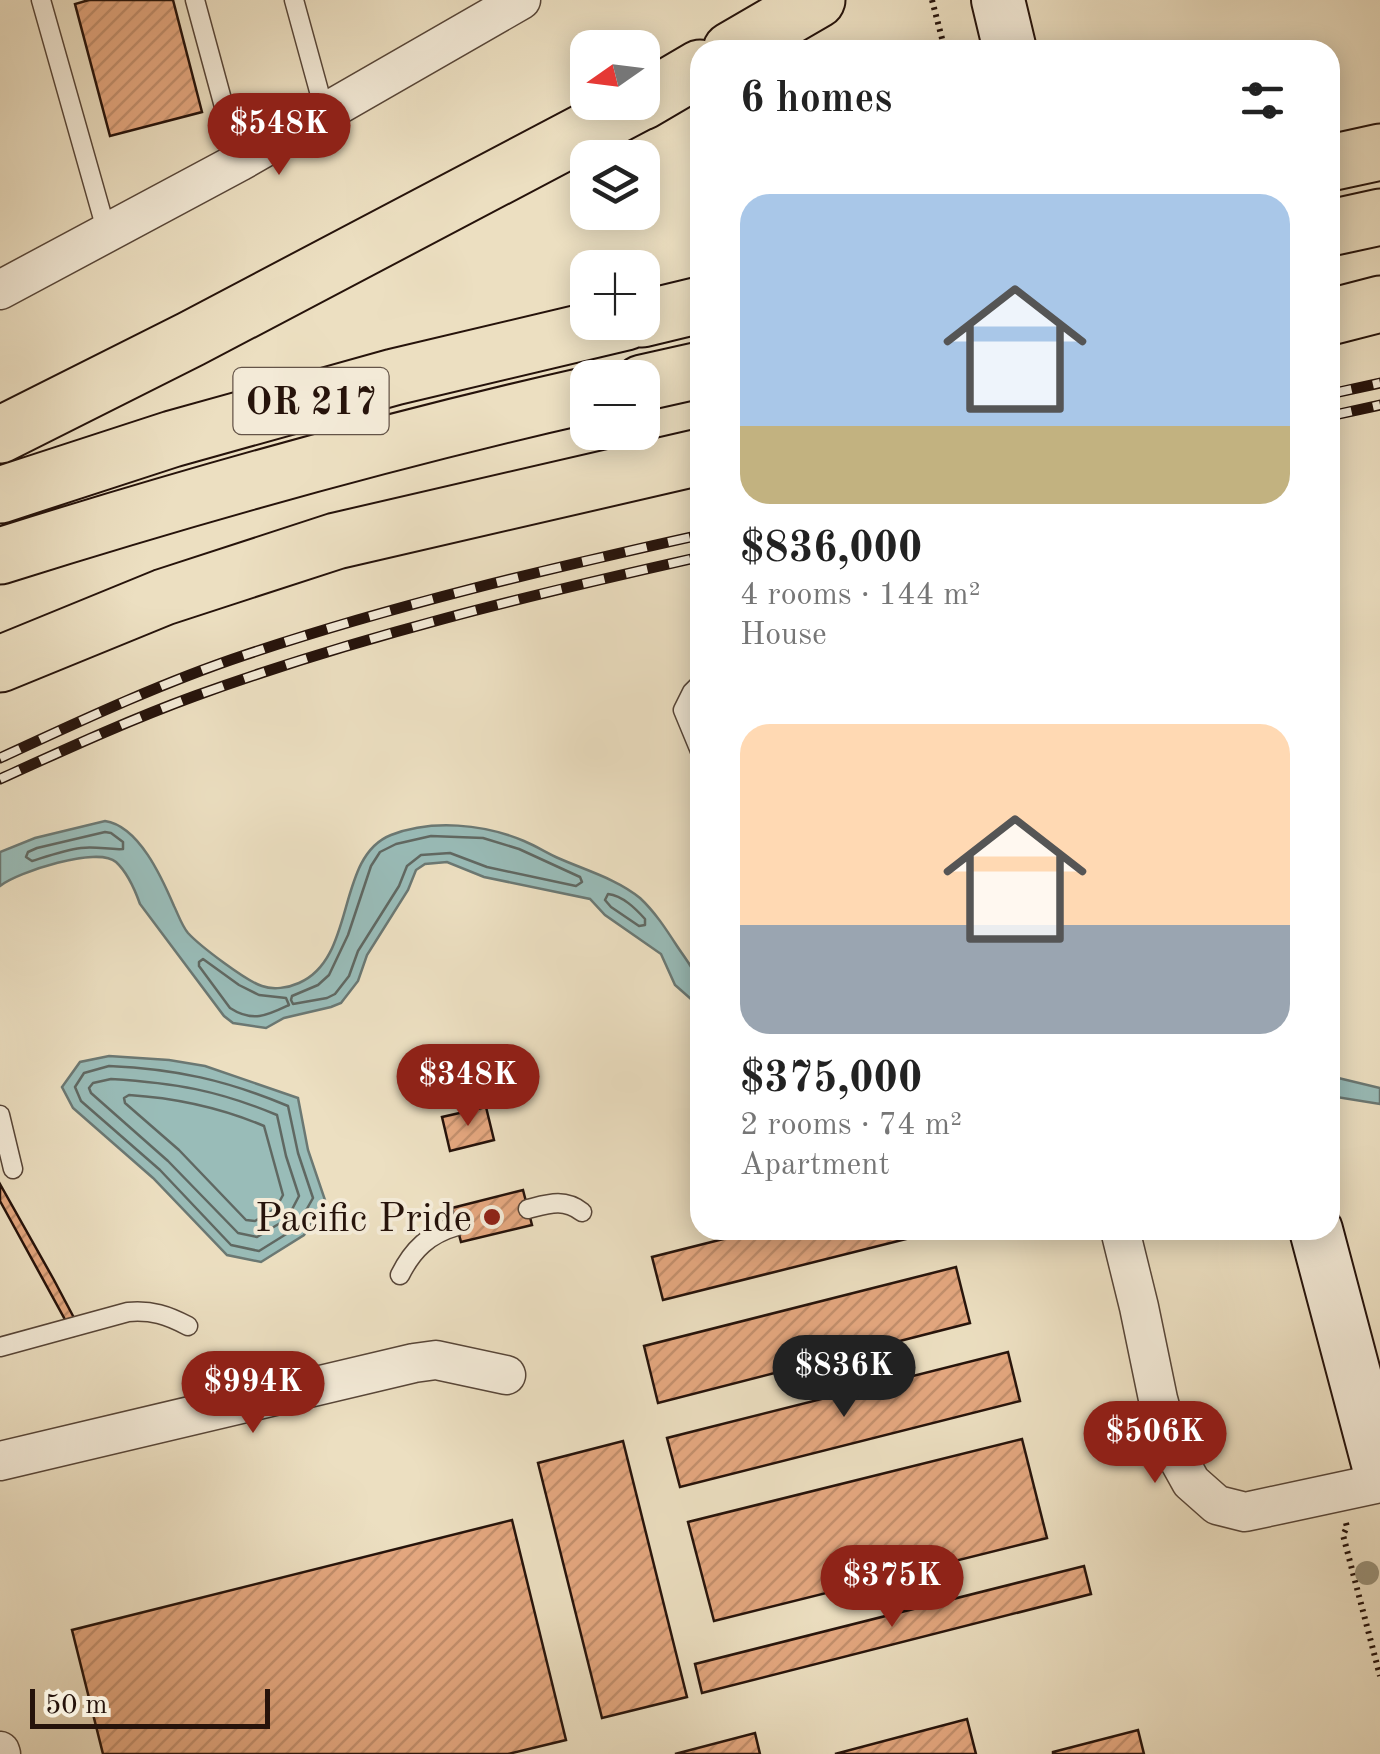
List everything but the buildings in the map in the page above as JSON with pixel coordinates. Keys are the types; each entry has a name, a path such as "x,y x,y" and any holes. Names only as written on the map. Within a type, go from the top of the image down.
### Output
{"highway":[{"path":"748,40 817,0"},
{"path":"660,91 690,74"},
{"path":"0,435 608,120"},
{"path":"1340,162 1380,152"},
{"path":"1340,226 1380,217"},
{"path":"1340,314 1380,304"},
{"path":"660,314 690,307"},
{"name":"OR 217","path":"0,495 172,439 570,336"},
{"path":"660,379 690,372"},
{"name":"OR 217","path":"0,556 289,469 570,399"},
{"path":"0,664 164,597 336,541 690,459"}],"street":[{"path":"0,290 239,162 520,0"},
{"path":"998,0 1008,40"},
{"path":"1122,1240 1162,1415 1171,1446 1191,1482 1217,1505 1245,1512 1380,1483"},
{"path":"1319,1240 1380,1471"},
{"path":"0,1461 414,1362 436,1360 506,1374"}],"lane":[{"path":"41,0 107,233"},
{"path":"195,0 239,162"},
{"path":"294,0 324,114"},
{"path":"690,696 683,710 690,727"},
{"path":"0,1114 13,1169"},
{"path":"528,1209 552,1202 566,1203 582,1212"},
{"path":"400,1275 418,1247 432,1236 457,1226"},
{"path":"0,1347 145,1311 164,1314 188,1326"}],"path":[{"path":"932,0 942,40"},
{"path":"1348,1527 1343,1535 1380,1676"}],"water":[{"path":"105,821 117,825 148,855 188,933 245,977 276,988 299,983 317,970 330,952 361,864 373,847 391,835 423,827 441,825 492,831 611,880 640,898 690,965 690,998 675,985 661,954 605,915 590,899 484,877 447,862 425,864 416,870 408,890 367,955 358,981 341,1003 284,1018 266,1028 233,1023 140,904 116,862 107,858 76,859 39,868 0,886 0,852 35,838"},
{"path":"109,1056 205,1066 298,1098 308,1150 325,1200 304,1235 261,1262 227,1255 153,1178 73,1108 62,1087 80,1062"},
{"path":"1340,1078 1380,1088 1380,1104 1340,1098"}],"railway":[{"path":"1340,392 1380,383"},
{"path":"1340,414 1380,405"},
{"path":"0,758 183,678 301,637 471,589 690,537"},
{"path":"0,779 170,705 257,674 509,602 690,559"}],"place":[{"name":"Pacific Pride","path":"492,1217"}]}
